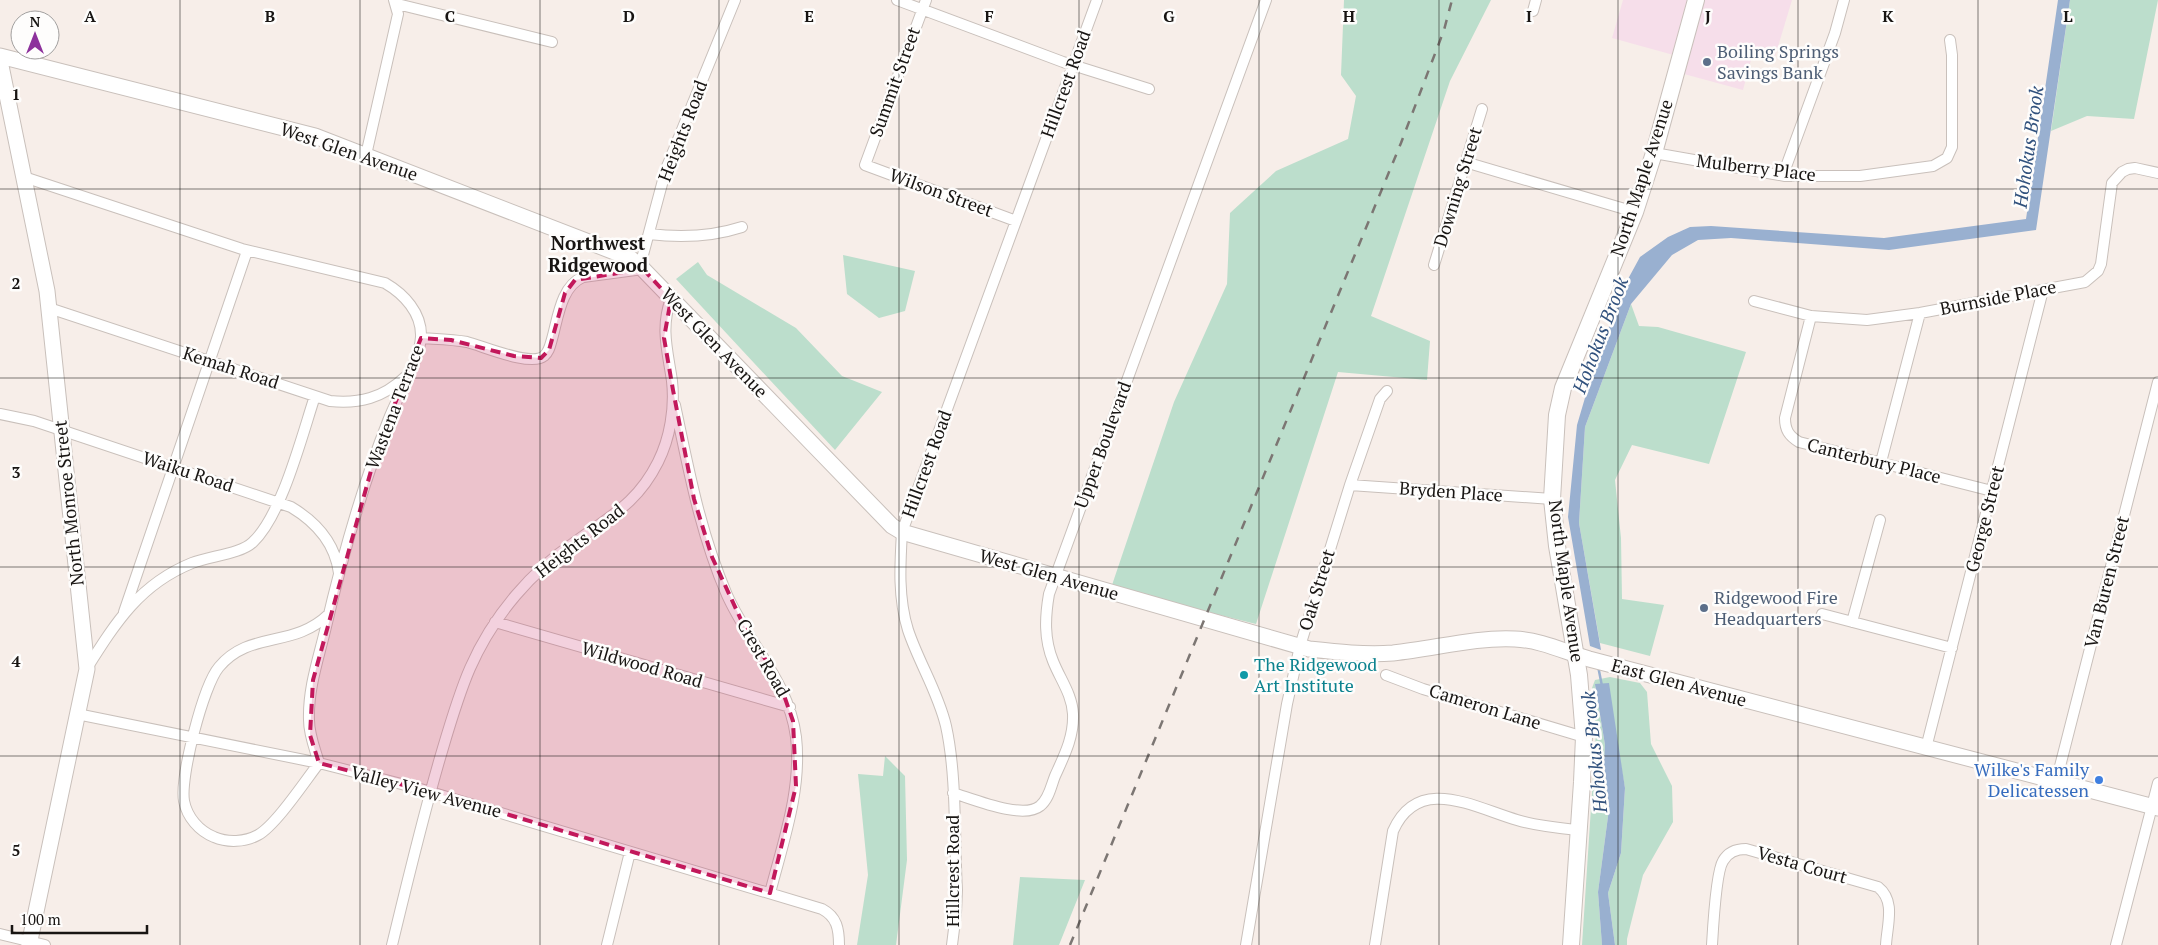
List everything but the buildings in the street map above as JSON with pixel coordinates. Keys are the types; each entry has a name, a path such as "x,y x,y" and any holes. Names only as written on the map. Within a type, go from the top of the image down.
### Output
{"main road":[{"name":"North Maple Avenue","path":"1571,945 1584,737 1583,657 1557,546 1552,499 1557,415 1563,388 1635,212 1654,153 1696,0"}],"street":[{"name":"Heights Road","path":"641,267 666,169 734,0"},
{"path":"897,0 924,5 1073,65 1149,89"},
{"name":"Hillcrest Road","path":"952,945 956,898 950,750 943,715 908,629 902,605 900,571 902,532 1097,0"},
{"name":"Upper Boulevard","path":"952,793 1018,812 1032,811 1046,800 1070,740 1072,728 1071,701 1053,662 1046,632 1047,609 1055,577 1266,0"},
{"path":"1533,11 1536,0"},
{"path":"1783,175 1835,33 1844,0"},
{"path":"366,155 398,14 395,2 552,42"},
{"name":"Summit Street","path":"865,165 924,5"},
{"name":"Mulberry Place","path":"1654,153 1783,175 1825,177 1877,175 1918,170 1942,162 1951,150 1953,141 1952,55 1950,40"},
{"name":"West Glen Avenue","path":"0,56 315,136 626,256 641,267 892,526 902,532 1195,617"},
{"name":"North Monroe Street","path":"0,61 49,308 87,669 30,943"},
{"name":"Downing Street","path":"1434,265 1482,109"},
{"path":"1465,162 1635,212"},
{"name":"Wilson Street","path":"865,165 1016,221"},
{"name":"Burnside Place","path":"1754,301 1811,316 1867,320 1920,313 2085,282 2098,271 2101,264 2110,190 2116,177 2128,169 2135,168 2158,173"},
{"name":"Wastena Terrace","path":"24,177 247,250 385,283 404,296 411,305 416,316 421,338 377,449 339,576 310,696 310,736 319,764"},
{"path":"649,234 674,238 692,237 742,227"},
{"path":"87,669 124,612 247,250"},
{"path":"421,338 451,340 534,360 541,358 549,350 565,294 575,280 641,267"},
{"name":"George Street","path":"1926,748 2043,290"},
{"name":"Heights Road","path":"392,945 430,792 468,670 495,622 516,595 540,569 575,542 613,517 639,492 654,469 665,444 672,409 673,390 664,338 664,322 671,299"},
{"name":"Kemah Road","path":"49,308 315,396 344,402 370,399 394,387 408,373"},
{"path":"1881,462 1920,313"},
{"name":"Canterbury Place","path":"1811,316 1784,418 1788,433 1800,442 1992,491"},
{"name":"Van Buren Street","path":"2056,782 2158,382"},
{"name":"Crest Road","path":"673,390 694,499 712,557 728,597 779,681 790,707 797,753 796,786 770,893"},
{"name":"Oak Street","path":"1246,945 1287,704 1300,646 1350,485 1380,399 1387,391"},
{"path":"124,612 157,582 176,570 252,544 262,533 278,502 315,396"},
{"name":"Waiku Road","path":"0,414 34,421 278,502 305,515 322,532 335,557 339,576"},
{"name":"Bryden Place","path":"1350,485 1552,499"},
{"path":"1852,622 1880,520"},
{"path":"319,764 267,828 248,839 227,841 216,838 198,827 192,820 184,803 185,777 206,690 219,667 229,657 251,644 301,633 314,626 329,614"},
{"path":"1822,614 1952,648"},
{"name":"East Glen Avenue","path":"1195,617 1309,649 1351,653 1394,653 1460,642 1516,639 1565,650 1620,667 2155,808"},
{"name":"Wildwood Road","path":"495,622 790,707"},
{"name":"Cameron Lane","path":"1386,675 1424,689 1584,737"},
{"name":"Valley View Avenue","path":"77,714 319,764 430,792 770,893"},
{"path":"2116,945 2155,808 2158,783"},
{"path":"1375,945 1393,831 1401,816 1412,805 1422,800 1444,798 1519,821 1578,830"},
{"name":"Vesta Court","path":"1712,945 1722,862 1732,852 1746,850 1878,887 1888,897 1890,905 1886,945"},
{"path":"606,945 630,852"},
{"path":"770,893 830,913 836,920 839,945"},
{"path":"0,934 30,943 45,945"}],"highlighted area":[{"path":"643,269 671,299 664,338 694,499 712,557 743,624 779,681 793,721 796,786 770,893 446,796 319,763 310,735 313,680 377,449 421,338 451,340 514,356 541,358 549,350 565,293 575,280"}],"shaded area":[{"path":"1623,0 1792,0 1773,63 1752,56 1743,90 1684,74 1688,59 1612,38"}],"green space":[{"path":"1344,0 1491,0 1450,81 1371,316 1430,341 1427,380 1338,372 1256,624 1111,588 1174,402 1227,284 1230,213 1276,171 1348,139 1356,96 1341,75"},
{"path":"2070,0 2158,0 2134,119 2087,116 2051,131"},
{"path":"843,255 915,271 905,311 879,318 847,294"},
{"path":"698,262 707,275 796,328 842,376 882,392 835,450 676,279"},
{"path":"1631,304 1639,326 1658,327 1746,352 1709,464 1632,445 1615,480 1621,538 1622,599 1664,605 1650,656 1600,643 1579,523 1585,427"},
{"path":"1610,677 1640,683 1647,692 1651,744 1672,786 1673,822 1643,875 1627,945 1615,945 1608,893 1621,853 1625,788 1620,760 1595,685 1605,745 1604,764 1609,809 1598,892 1602,945 1582,945 1596,731 1592,688 1595,680"},
{"path":"885,756 905,776 907,860 896,945 857,945 868,875 858,774 883,776"},
{"path":"1020,877 1085,880 1059,945 1013,945"}],"water":[{"path":"2058,0 2070,0 2036,230 1889,250 1731,238 1698,240 1672,255 1631,304 1585,427 1579,523 1601,650 1590,646 1568,517 1577,425 1592,374 1622,290 1640,257 1668,237 1690,227 1711,226 1884,238 2026,219"},
{"name":"Hohokus Brook","path":"1609,683 1625,788 1621,853 1608,893 1615,945 1602,945 1598,892 1609,809 1604,764 1605,745 1595,684"}],"waterway":[{"name":"Hohokus Brook","path":"1598,666 1602,686"}],"railway":[{"path":"1070,945 1401,143 1444,30 1452,0"}],"place":[{"name":"Boiling Springs Savings Bank","path":"1707,62"},
{"name":"Ridgewood Fire Headquarters","path":"1704,608"},
{"name":"The Ridgewood Art Institute","path":"1244,675"},
{"name":"Wilke's Family Delicatessen","path":"2099,780"}],"district":[{"name":"Northwest Ridgewood","path":"598,254"}]}
